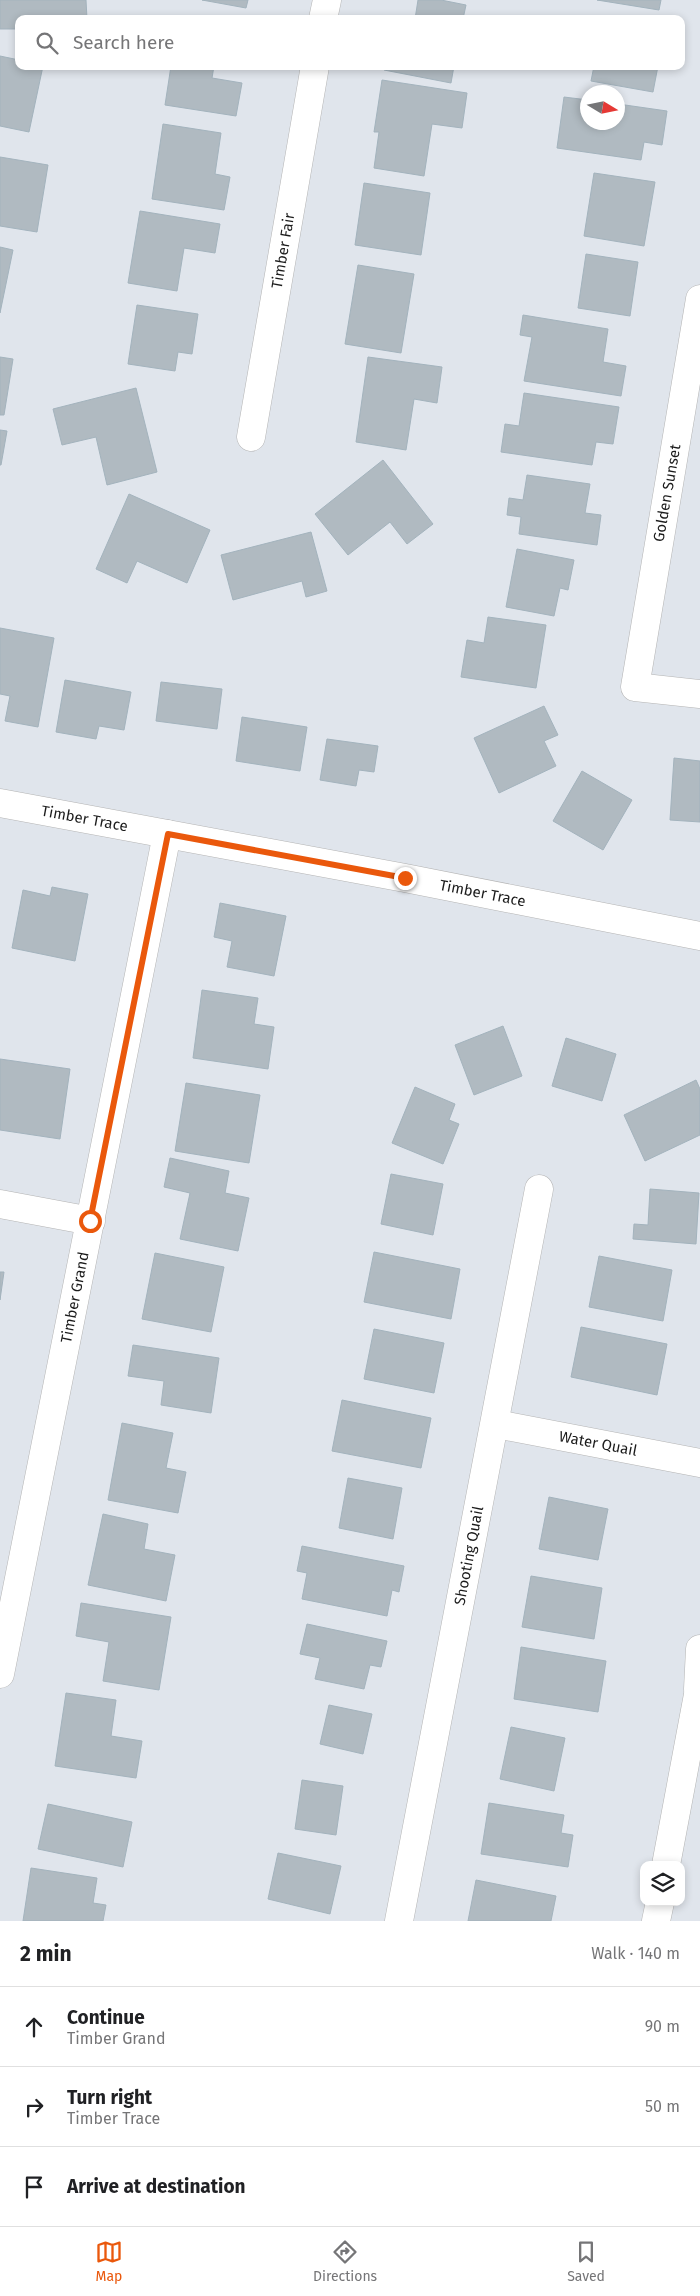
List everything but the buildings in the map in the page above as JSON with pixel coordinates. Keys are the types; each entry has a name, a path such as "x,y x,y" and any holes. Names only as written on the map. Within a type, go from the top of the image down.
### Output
{"street":[{"path":"325,15 327,0"},
{"name":"Timber Fair","path":"251,436 314,70"},
{"name":"Golden Sunset","path":"700,304 635,687 700,694"},
{"name":"Timber Trace","path":"0,802 700,936"},
{"name":"Timber Grand","path":"0,1674 9,1584 90,1221 168,834"},
{"name":"Shooting Quail","path":"400,1921 496,1424 539,1189"},
{"path":"0,1204 90,1221"},
{"name":"Water Quail","path":"496,1424 700,1463"},
{"path":"667,1861 699,1687 700,1649"},
{"path":"656,1921 659,1906"}],"route":[{"path":"90,1221 168,834 405,878"}]}
